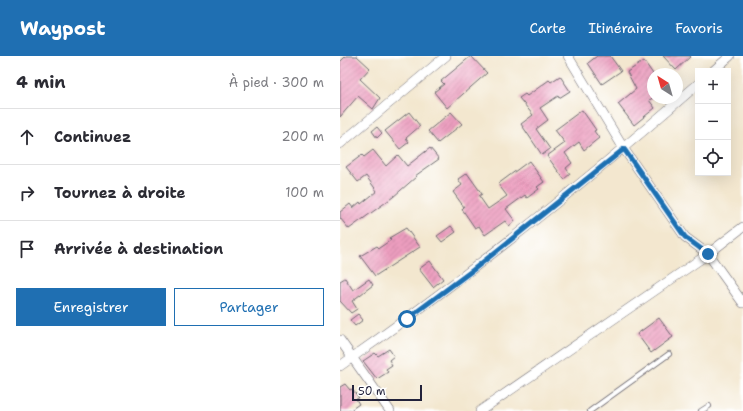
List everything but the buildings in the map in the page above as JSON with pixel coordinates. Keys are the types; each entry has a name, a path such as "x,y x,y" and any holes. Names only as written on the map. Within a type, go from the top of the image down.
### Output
{"street":[{"path":"340,144 446,56"},
{"path":"568,56 624,149 685,237 708,254 743,303"},
{"path":"715,68 723,58"},
{"path":"340,366 479,266 624,149 695,87"},
{"path":"480,411 708,254 743,227"},
{"path":"340,340 390,411"}],"lane":[{"path":"590,411 595,409 669,354"},
{"path":"702,411 709,406"}],"route":[{"path":"407,319 537,220 624,149 685,237 708,254"}]}
